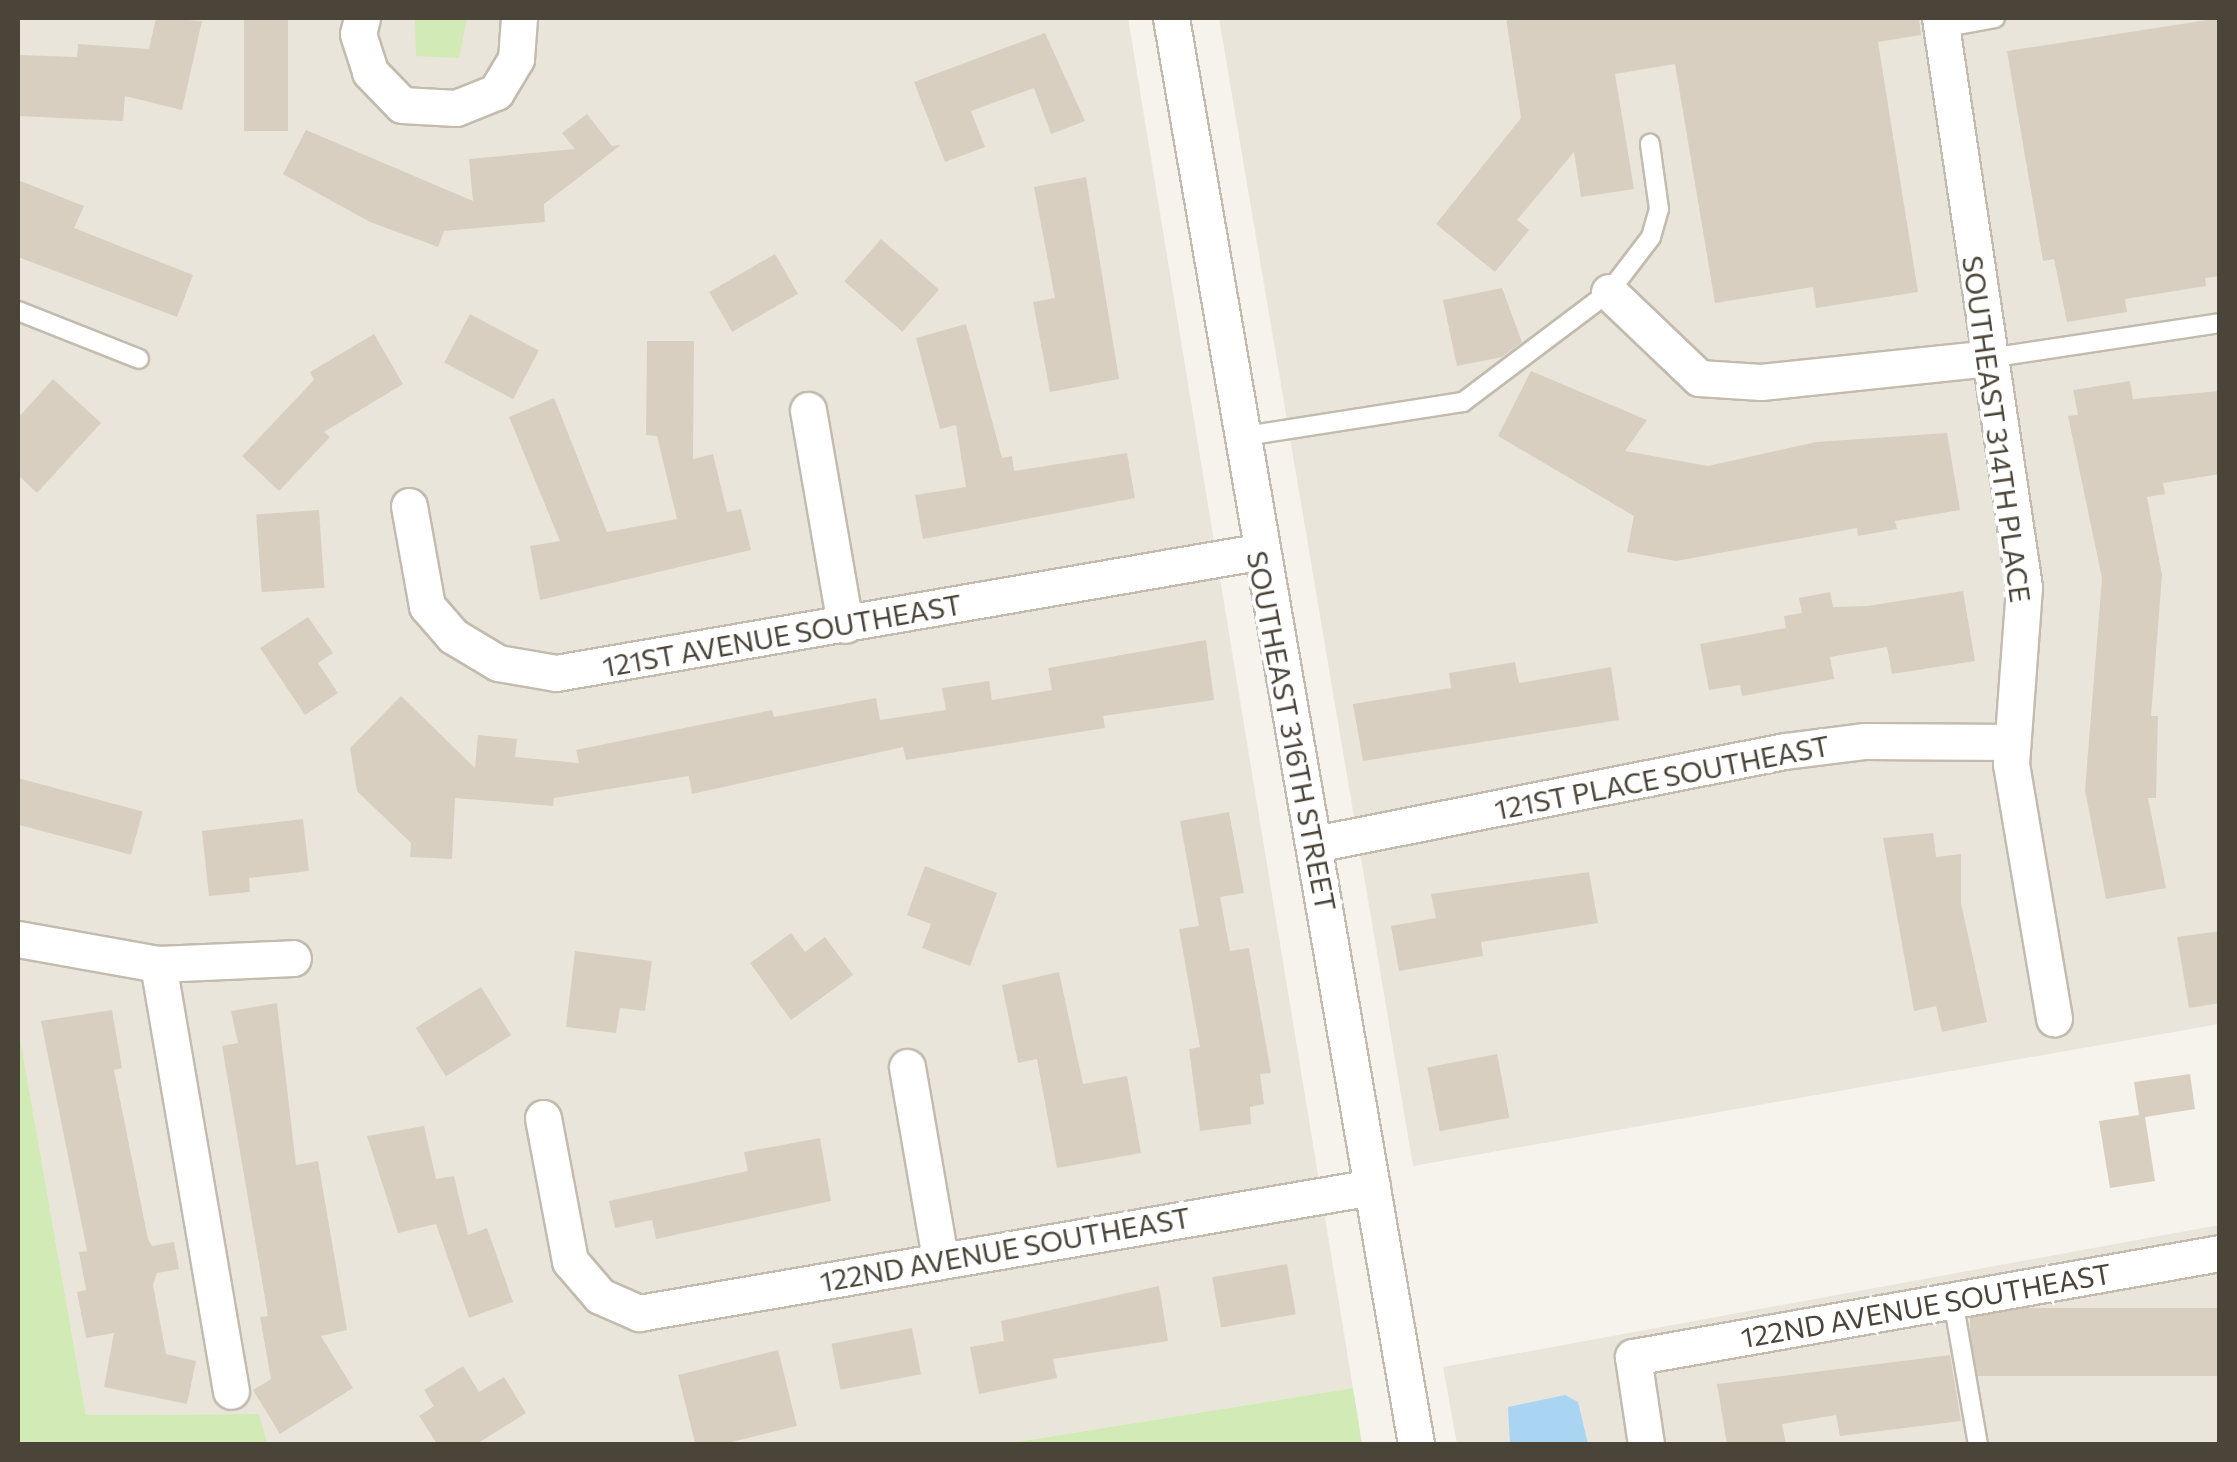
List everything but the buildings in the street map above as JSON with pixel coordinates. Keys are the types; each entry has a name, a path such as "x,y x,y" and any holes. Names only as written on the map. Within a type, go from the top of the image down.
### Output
{"street":[{"path":"362,18 358,34 370,72 402,105 456,108 496,92 516,59 519,18"},
{"name":"SOUTHEAST 316TH STREET","path":"1170,18 1258,552 1315,844 1416,1444"},
{"name":"SOUTHEAST 314TH PLACE","path":"1941,23 2024,587 2012,742 2054,1018"},
{"path":"1609,292 1700,378 1777,380 1989,358"},
{"path":"808,410 845,625"},
{"name":"121ST AVENUE SOUTHEAST","path":"409,506 427,606 453,636 498,664 556,673 1258,552"},
{"name":"121ST PLACE SOUTHEAST","path":"1315,844 1785,751 1865,741 2012,742"},
{"path":"18,940 158,964 293,958"},
{"path":"158,964 231,1391"},
{"path":"907,1068 940,1259"},
{"name":"122ND AVENUE SOUTHEAST","path":"543,1118 570,1260 600,1296 639,1314 1372,1186"},
{"name":"122ND AVENUE SOUTHEAST","path":"1646,1444 1633,1357 2220,1253"}],"lane":[{"path":"1941,23 1995,18"},
{"path":"1239,437 1456,405 1609,292 1651,237 1659,210 1650,144"},
{"path":"18,311 140,359"},
{"path":"1989,358 2220,322"},
{"path":"1953,1300 1978,1444"}],"shaded area":[{"path":"18,18 1128,18 1353,1388 1003,1444 268,1444 259,1414 86,1415 18,1026"},
{"path":"1219,18 2219,18 2219,1024 1413,1166"},
{"path":"2219,1225 2219,1444 1457,1444 1443,1367"}],"green space":[{"path":"415,18 467,18 459,58 416,56"},
{"path":"18,1026 86,1415 259,1414 268,1444 18,1444"},
{"path":"1353,1388 1362,1444 1003,1444"}],"water":[{"path":"1565,1395 1578,1402 1588,1444 1510,1444 1508,1407"}]}
